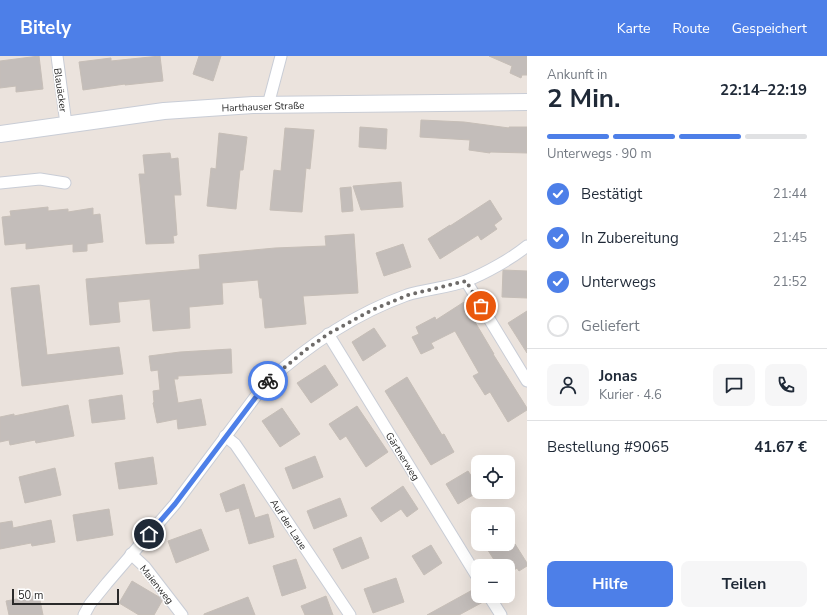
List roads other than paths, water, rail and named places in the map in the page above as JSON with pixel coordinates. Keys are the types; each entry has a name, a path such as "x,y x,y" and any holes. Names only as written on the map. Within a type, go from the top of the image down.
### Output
{"street":[{"name":"Blauäcker","path":"56,56 66,124"},
{"path":"268,105 281,56"},
{"name":"Harthauser Straße","path":"0,134 164,111 268,105 527,102"},
{"path":"0,183 40,179 65,183"},
{"name":"Maienweg","path":"84,615 90,604 175,504 265,384 289,363 328,334 372,310 408,295 466,281 492,268 527,246"},
{"path":"466,281 527,381"},
{"name":"Gärtnerweg","path":"328,334 471,567"},
{"name":"Auf der Laue","path":"225,436 236,444 350,615"},
{"name":"Maienweg","path":"131,554 145,567 182,615"},
{"path":"493,603 501,615"}]}
